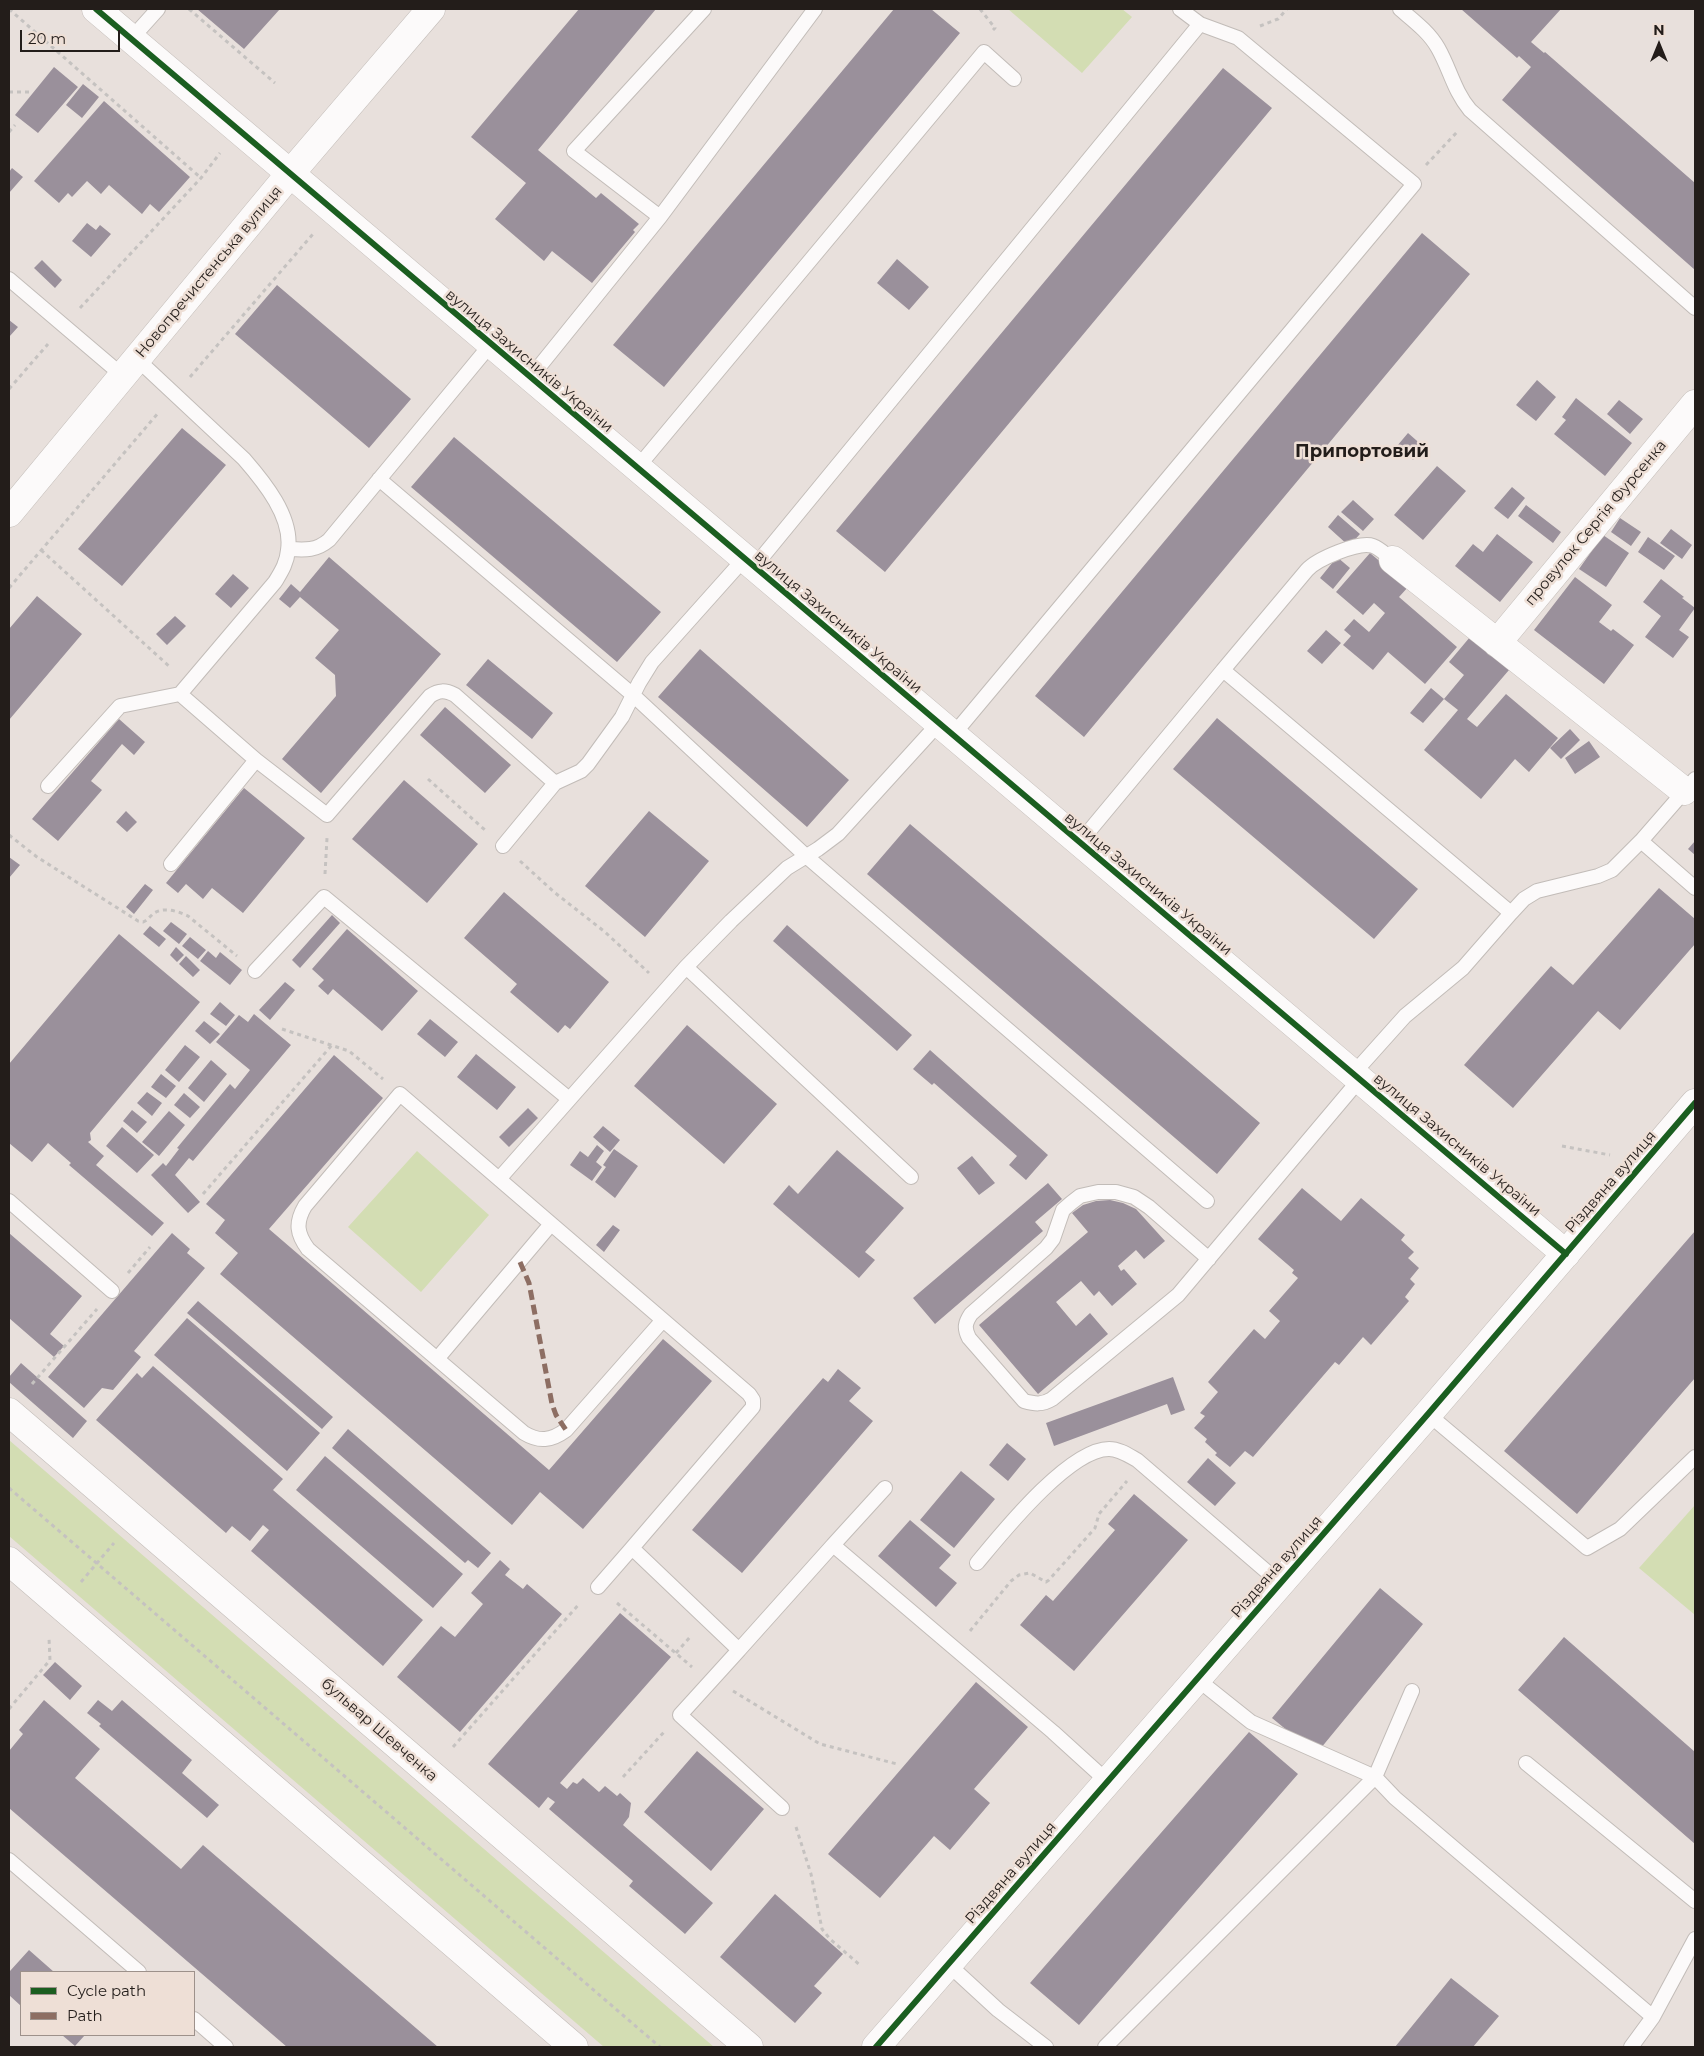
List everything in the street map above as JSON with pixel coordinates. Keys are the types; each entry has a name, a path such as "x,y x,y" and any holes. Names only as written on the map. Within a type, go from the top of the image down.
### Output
{"street":[{"name":"вулиця Захисників України","path":"96,9 1566,1254"},
{"name":"Новопречистенська вулиця","path":"9,512 431,9"},
{"name":"провулок Сергія Фурсенка","path":"1497,643 1695,404"},
{"path":"1393,560 1497,643 1690,785"},
{"name":"Різдвяна вулиця","path":"876,2047 1428,1414 1695,1103"},
{"name":"бульвар Шевченка","path":"9,1412 749,2047"},
{"path":"9,1561 574,2047"}],"lane":[{"path":"131,39 158,9"},
{"path":"660,217 574,151 704,9"},
{"path":"530,378 660,217 815,9"},
{"path":"499,1179 686,967 783,872 838,834 946,729 1414,184 1238,38 1200,24 1180,9"},
{"path":"1400,9 1431,38 1442,56 1458,94 1474,113 1695,308"},
{"path":"502,846 555,783 581,771 588,764 622,717 644,672 652,662 749,563 1200,24"},
{"path":"637,468 984,52 1014,79"},
{"path":"9,279 64,326 130,367 244,459 258,475 282,515 288,532 289,549 284,567 275,582 185,689 120,706 48,786"},
{"path":"289,549 307,550 323,545 490,344"},
{"path":"379,479 633,695 806,856 1208,1202"},
{"path":"1080,842 1307,570 1316,562 1334,553 1370,545 1393,560"},
{"path":"1224,670 1511,913"},
{"path":"185,689 256,760 327,815 430,696 437,691 446,691 454,695 555,783"},
{"path":"171,864 256,760"},
{"path":"1209,1259 1149,1207 1134,1197 1116,1192 1098,1192 1080,1196 1063,1210 1053,1239 1046,1248 971,1314 966,1321 965,1330 969,1338 1024,1401 1044,1403 1052,1399 1178,1294 1209,1259 1405,1016 1463,968 1524,899 1537,891 1598,876 1612,870 1641,841 1690,785"},
{"path":"1641,841 1695,888"},
{"path":"255,971 324,896 570,1099"},
{"path":"686,967 911,1178"},
{"path":"598,1587 753,1407 753,1400 749,1394 400,1094 305,1206 299,1216 298,1228 301,1239 308,1249 524,1433 534,1439 545,1440 556,1437 566,1430 662,1320"},
{"path":"9,1201 112,1291"},
{"path":"437,1359 551,1224"},
{"path":"1428,1414 1587,1548 1620,1529 1695,1457"},
{"path":"977,1563 1026,1506 1080,1460 1093,1452 1109,1450 1124,1452 1141,1464 1280,1583"},
{"path":"782,1808 680,1715 885,1488"},
{"path":"833,1545 1053,1732 1107,1781"},
{"path":"632,1548 739,1650"},
{"path":"1197,1679 1251,1722 1375,1777 1403,1804 1653,2018"},
{"path":"1105,2047 1375,1777 1412,1691"},
{"path":"1526,1763 1695,1901"},
{"path":"9,1860 138,1971"},
{"path":"1632,2047 1653,2018 1695,1939"},
{"path":"948,1964 998,2010 1046,2047"},
{"path":"195,2020 226,2047"}],"path":[{"path":"9,9 201,178"},
{"path":"189,9 275,83"},
{"path":"9,92 31,92"},
{"path":"1414,184 1416,175 1474,113"},
{"path":"9,132 15,125"},
{"path":"9,389 64,326 201,178 224,147"},
{"path":"41,550 185,689"},
{"path":"428,779 554,892 605,932 666,989"},
{"path":"324,896 327,815"},
{"path":"9,835 37,857 138,921 143,922 156,912 162,910 181,912 255,971"},
{"path":"282,1029 356,1055 400,1094"},
{"path":"203,1194 332,1045"},
{"path":"1562,1146 1616,1156"},
{"path":"32,1384 150,1247"},
{"path":"955,1649 1014,1578 1030,1573 1046,1582 1049,1580 1095,1528 1099,1514 1141,1464"},
{"path":"9,1488 660,2047"},
{"path":"78,1585 119,1538"},
{"path":"453,1747 582,1600 598,1587 719,1689 737,1692 820,1744 897,1764"},
{"path":"9,1709 50,1660 48,1633"},
{"path":"623,1777 680,1715"},
{"path":"782,1808 792,1820 805,1851 822,1929 830,1939 861,1966"}],"green space":[{"path":"1008,9 1122,9 1132,17 1082,73"},
{"path":"417,1151 489,1215 421,1292 348,1227"},
{"path":"9,1440 714,2047 604,2047 9,1536"},
{"path":"1695,1505 1695,1615 1639,1568"}],"building":[{"path":"197,9 280,9 244,49"},
{"path":"579,9 656,9 538,150 596,198 601,193 639,224 633,230 635,232 592,283 552,251 544,261 495,219 526,183 471,137"},
{"path":"894,9 931,9 960,33 664,387 613,345"},
{"path":"1461,9 1561,9 1531,42 1545,52 1695,183 1695,270 1502,100 1531,67 1519,56 1517,58"},
{"path":"54,67 78,87 38,133 15,115"},
{"path":"1223,68 1272,108 885,572 836,531"},
{"path":"83,84 99,97 82,118 66,105"},
{"path":"104,101 190,177 159,212 150,204 142,214 109,185 101,194 87,181 72,197 68,193 59,203 34,181"},
{"path":"12,168 23,177 9,193 9,172"},
{"path":"87,223 96,230 100,225 111,234 91,257 72,241"},
{"path":"1422,233 1470,274 1084,737 1035,696"},
{"path":"897,259 929,287 909,310 877,283"},
{"path":"42,260 62,280 55,288 34,268"},
{"path":"277,285 411,399 369,448 235,334"},
{"path":"9,320 18,327 9,337"},
{"path":"1537,380 1556,397 1536,421 1516,405"},
{"path":"1576,398 1632,443 1605,476 1554,434 1566,420 1562,417"},
{"path":"1619,400 1643,419 1630,434 1607,414"},
{"path":"182,428 226,465 122,586 78,549"},
{"path":"1408,433 1424,447 1413,460 1397,446"},
{"path":"454,437 661,612 617,662 411,487"},
{"path":"1437,466 1466,491 1423,540 1394,515"},
{"path":"1512,487 1525,498 1508,519 1494,508"},
{"path":"1353,500 1374,519 1363,531 1341,512"},
{"path":"1526,505 1561,532 1553,543 1518,516"},
{"path":"1338,515 1360,534 1349,546 1328,527"},
{"path":"1620,518 1641,532 1631,546 1611,532"},
{"path":"1671,529 1692,545 1682,559 1660,543"},
{"path":"1497,534 1533,562 1500,602 1455,566 1473,544 1483,552"},
{"path":"1603,535 1629,553 1606,587 1579,569"},
{"path":"1648,537 1675,556 1664,570 1638,552"},
{"path":"1370,553 1409,586 1399,597 1457,647 1425,684 1388,652 1373,670 1343,645 1351,636 1344,630 1354,619 1369,632 1385,613 1374,603 1363,615 1336,592"},
{"path":"329,557 441,654 321,793 282,759 336,696 335,675 315,658 339,630 300,597 290,608 279,599 291,584 300,592"},
{"path":"1337,557 1350,568 1333,589 1320,578"},
{"path":"233,574 249,588 231,608 215,594"},
{"path":"1575,577 1612,605 1599,622 1611,631 1613,629 1634,645 1604,684 1534,630"},
{"path":"1661,579 1695,608 1679,630 1689,637 1673,658 1645,637 1661,616 1643,602"},
{"path":"37,596 82,634 9,720 9,629"},
{"path":"175,616 186,626 167,645 156,634"},
{"path":"1326,630 1341,643 1322,664 1307,651"},
{"path":"1470,637 1509,670 1467,719 1477,727 1506,694 1558,738 1529,772 1515,759 1481,799 1424,750 1458,710 1444,699 1464,675 1449,662"},
{"path":"700,649 849,780 807,827 658,697"},
{"path":"488,659 553,713 532,739 466,685"},
{"path":"1431,688 1444,699 1423,723 1410,713"},
{"path":"445,707 511,765 485,793 420,735"},
{"path":"1217,718 1418,889 1374,939 1173,769"},
{"path":"119,719 145,742 134,755 122,744 91,781 102,790 58,841 32,819"},
{"path":"1570,729 1580,740 1561,759 1550,748"},
{"path":"1589,741 1600,757 1575,774 1565,758"},
{"path":"404,780 478,844 427,903 352,839"},
{"path":"244,788 305,838 243,913 212,888 203,899 186,884 178,893 166,883"},
{"path":"126,811 137,822 127,832 116,822"},
{"path":"649,811 709,861 645,937 585,886"},
{"path":"910,824 1260,1123 1217,1174 867,874"},
{"path":"1695,841 1695,855 1688,849"},
{"path":"9,857 20,865 9,878"},
{"path":"145,884 153,890 134,914 126,907"},
{"path":"1659,888 1695,919 1695,944 1620,1030 1598,1011 1513,1108 1464,1065 1551,966 1573,985"},
{"path":"504,892 609,982 570,1029 565,1025 558,1033 510,992 517,984 464,938"},
{"path":"332,915 340,923 300,968 292,960"},
{"path":"171,922 187,934 179,944 163,931"},
{"path":"787,925 912,1035 897,1051 773,941"},
{"path":"150,926 166,939 159,947 143,934"},
{"path":"347,929 418,991 382,1031 333,989 328,995 318,986 324,980 312,969"},
{"path":"119,934 200,1002 90,1133 91,1140 88,1142 104,1156 96,1165 164,1223 152,1236 69,1165 71,1163 48,1143 32,1162 9,1143 9,1064"},
{"path":"190,937 206,950 198,959 182,946"},
{"path":"176,947 184,955 177,962 170,955"},
{"path":"208,951 216,958 220,952 242,970 230,985 200,961"},
{"path":"186,956 200,970 193,977 179,964"},
{"path":"285,982 295,990 270,1020 259,1010"},
{"path":"220,1002 235,1015 226,1026 210,1014"},
{"path":"254,1014 291,1045 193,1161 189,1158 175,1175 200,1202 188,1213 151,1175 163,1163 166,1166 179,1149 177,1148 230,1084 235,1089 250,1070 216,1042 239,1015 248,1022"},
{"path":"430,1019 458,1042 445,1057 417,1034"},
{"path":"204,1021 220,1034 210,1044 195,1031"},
{"path":"687,1025 777,1104 724,1164 634,1086"},
{"path":"185,1045 200,1057 179,1082 165,1070"},
{"path":"930,1050 1048,1155 1026,1180 1009,1165 1017,1156 934,1083 932,1085 913,1069"},
{"path":"476,1054 516,1087 497,1110 457,1077"},
{"path":"334,1055 383,1098 269,1229 549,1470 663,1339 712,1381 583,1529 540,1492 512,1525 220,1274 238,1253 215,1233 225,1220 206,1204"},
{"path":"211,1060 227,1074 204,1102 188,1088"},
{"path":"161,1074 176,1086 166,1098 151,1087"},
{"path":"147,1092 162,1103 152,1116 137,1103"},
{"path":"184,1093 200,1107 190,1118 174,1105"},
{"path":"528,1108 538,1118 509,1147 499,1137"},
{"path":"132,1110 147,1122 137,1133 123,1121"},
{"path":"169,1111 185,1125 159,1156 142,1142"},
{"path":"603,1126 620,1140 610,1152 593,1137"},
{"path":"122,1127 154,1155 137,1173 106,1146"},
{"path":"597,1145 604,1151 596,1162 602,1167 592,1181 570,1165 580,1151 588,1157"},
{"path":"614,1149 638,1166 615,1198 595,1182 606,1167 603,1165"},
{"path":"837,1150 904,1208 865,1252 875,1260 859,1278 773,1204 789,1185 798,1194"},
{"path":"972,1156 995,1183 979,1195 957,1168"},
{"path":"1048,1183 1062,1199 1035,1222 1043,1231 935,1324 913,1298"},
{"path":"1302,1188 1341,1221 1361,1198 1405,1235 1401,1240 1414,1252 1408,1258 1419,1268 1410,1279 1415,1284 1405,1297 1409,1301 1371,1345 1363,1337 1339,1365 1335,1362 1253,1457 1245,1451 1230,1467 1215,1455 1217,1453 1205,1442 1207,1439 1194,1428 1205,1416 1200,1413 1218,1392 1208,1382 1254,1329 1265,1339 1280,1321 1269,1311 1298,1278 1292,1273 1294,1270 1258,1239"},
{"path":"1110,1200 1136,1209 1165,1241 1144,1259 1136,1250 1118,1266 1121,1271 1124,1269 1137,1284 1112,1306 1099,1291 1094,1296 1081,1281 1056,1302 1076,1326 1090,1313 1108,1334 1038,1394 979,1325 1088,1232 1072,1213 1083,1205 1096,1201"},
{"path":"613,1225 620,1230 604,1252 596,1245"},
{"path":"1695,1231 1695,1378 1577,1514 1504,1451"},
{"path":"9,1233 82,1296 50,1334 64,1346 54,1357 9,1318"},
{"path":"172,1233 190,1249 187,1253 205,1268 134,1351 141,1357 113,1390 102,1388 84,1408 48,1377"},
{"path":"198,1301 333,1417 322,1429 187,1313"},
{"path":"187,1318 320,1433 287,1471 154,1355"},
{"path":"21,1363 87,1421 73,1438 9,1382 9,1377"},
{"path":"153,1366 283,1479 273,1490 423,1620 383,1666 251,1551 269,1530 263,1525 250,1541 232,1526 226,1533 96,1420 137,1373 142,1378"},
{"path":"838,1369 861,1388 849,1401 873,1421 742,1573 692,1530 823,1378 828,1382"},
{"path":"1173,1377 1185,1410 1171,1415 1167,1404 1054,1446 1046,1423"},
{"path":"348,1429 491,1553 478,1568 468,1560 465,1563 332,1448"},
{"path":"1007,1443 1026,1459 1008,1481 989,1465"},
{"path":"325,1456 463,1574 433,1608 296,1490"},
{"path":"1208,1458 1236,1483 1215,1506 1187,1482"},
{"path":"961,1471 995,1499 954,1548 920,1520"},
{"path":"1134,1494 1188,1540 1074,1671 1020,1625 1046,1595 1053,1601 1115,1530 1108,1524"},
{"path":"910,1520 951,1555 939,1568 957,1583 936,1607 878,1556"},
{"path":"500,1560 510,1569 505,1575 523,1589 527,1584 562,1614 460,1732 397,1677 441,1626 455,1637 483,1604 471,1593"},
{"path":"1380,1588 1423,1624 1316,1754 1272,1718"},
{"path":"620,1613 671,1657 560,1783 567,1789 573,1782 577,1784 583,1778 599,1792 605,1786 617,1796 620,1793 631,1803 629,1817 623,1825 713,1903 685,1934 629,1886 633,1881 549,1809 555,1802 548,1797 539,1808 488,1764"},
{"path":"1564,1637 1695,1752 1695,1844 1518,1690"},
{"path":"55,1662 82,1686 70,1700 43,1675"},
{"path":"976,1682 1028,1727 974,1789 990,1803 950,1850 934,1836 880,1898 828,1854"},
{"path":"44,1700 100,1749 75,1778 181,1869 203,1845 438,2047 287,2047 9,1808 9,1751 23,1734 19,1730"},
{"path":"98,1700 112,1711 122,1700 192,1760 182,1773 219,1805 207,1818 99,1726 101,1724 87,1713"},
{"path":"1249,1732 1298,1774 1079,2025 1030,1983"},
{"path":"697,1751 764,1809 711,1871 644,1812"},
{"path":"775,1894 843,1954 814,1986 822,1993 795,2023 720,1957"},
{"path":"29,1950 53,1971 20,1971 20,2005 9,1995 10,1971"},
{"path":"1451,1978 1499,2016 1473,2047 1395,2047"},
{"path":"63,2036 84,2036 75,2046"}],"marked path":[{"path":"520,1262 529,1283 552,1404 556,1415 566,1430"}],"cycle path":[{"path":"96,9 1566,1254"},
{"path":"876,2047 1428,1414 1695,1103"}],"district":[{"name":"Припортовий","path":"1362,452"}]}
